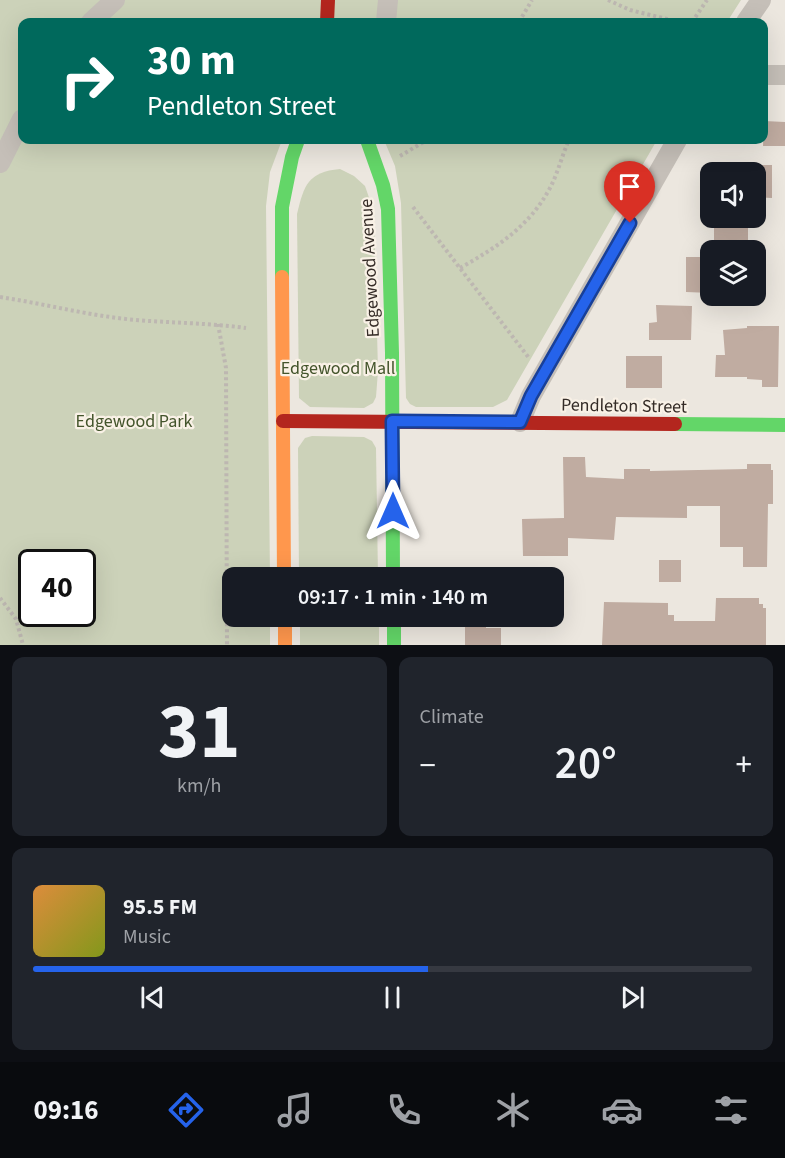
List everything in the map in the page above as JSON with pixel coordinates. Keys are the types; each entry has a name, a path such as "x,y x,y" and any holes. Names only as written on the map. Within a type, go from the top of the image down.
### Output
{"street":[{"path":"95,18 115,0"},
{"path":"327,18 328,0"},
{"path":"336,0 336,18"},
{"path":"386,18 387,0"},
{"path":"749,18 761,0"},
{"path":"768,75 785,75"},
{"path":"0,163 18,127"},
{"path":"284,567 282,207 297,144"},
{"name":"Edgewood Avenue","path":"368,144 383,185 387,209 390,265 393,567"},
{"path":"520,422 531,396 675,144"},
{"name":"Pendleton Street","path":"283,421 785,425"},
{"path":"285,627 285,645"},
{"path":"394,627 394,645"}],"path":[{"path":"521,18 532,0"},
{"path":"608,0 630,10 663,18"},
{"path":"695,18 707,0"},
{"path":"400,156 421,144"},
{"path":"460,268 488,252 526,223 550,188 567,144"},
{"path":"409,202 529,358"},
{"path":"0,297 97,315 246,328"},
{"path":"218,324 226,368 227,645"},
{"path":"0,598 16,619 23,645"}],"green space":[{"name":"Edgewood Park","path":"0,0 741,0 730,18 18,18 18,144 280,144 270,172 266,206 270,567 222,567 222,627 270,627 270,645 0,645"},
{"path":"386,144 655,144 507,400 493,407 416,407 406,398 401,203 395,166"},
{"name":"Edgewood Mall","path":"340,169 354,176 365,186 374,212 378,371 376,397 373,403 364,408 310,407 299,398 297,214 302,195 309,182 321,173"},
{"path":"312,436 364,437 372,441 376,448 378,567 299,567 298,448 305,438"},
{"path":"300,627 379,627 379,645 300,645"}],"building":[{"path":"768,121 785,122 785,146 763,146 763,144 768,144"},
{"path":"766,165 772,165 772,198 766,198"},
{"path":"714,228 748,228 748,240 714,240"},
{"path":"686,257 700,257 700,293 686,292"},
{"path":"656,305 692,306 691,340 649,340 649,323 657,322"},
{"path":"747,326 779,326 778,387 762,387 762,380 747,379 747,377 715,377 716,355 725,355 723,330 747,328"},
{"path":"626,356 662,356 662,388 626,388"},
{"path":"563,457 585,457 586,477 624,479 624,469 650,469 650,471 747,469 747,464 771,464 773,504 768,504 767,567 743,567 743,547 720,547 720,506 687,506 687,518 616,517 614,540 568,538 568,556 523,556 522,519 564,518"},
{"path":"659,560 681,560 681,582 659,582"},
{"path":"716,598 759,598 759,604 763,604 763,608 766,608 766,645 602,645 604,602 668,603 668,615 674,615 674,621 715,621"},
{"path":"465,627 501,628 501,645 465,645"}],"traffic: fast":[{"path":"282,277 282,207 297,144"},
{"path":"368,144 383,185 388,209 392,353 393,567"},
{"path":"675,424 785,425"},
{"path":"394,627 394,645"}],"traffic: slow":[{"path":"282,277 284,567"},
{"path":"285,627 285,645"}],"traffic: jam":[{"path":"327,18 328,0"},
{"path":"283,421 675,424"}],"route":[{"path":"393,511 392,421 520,422 531,396 630,223"}]}
